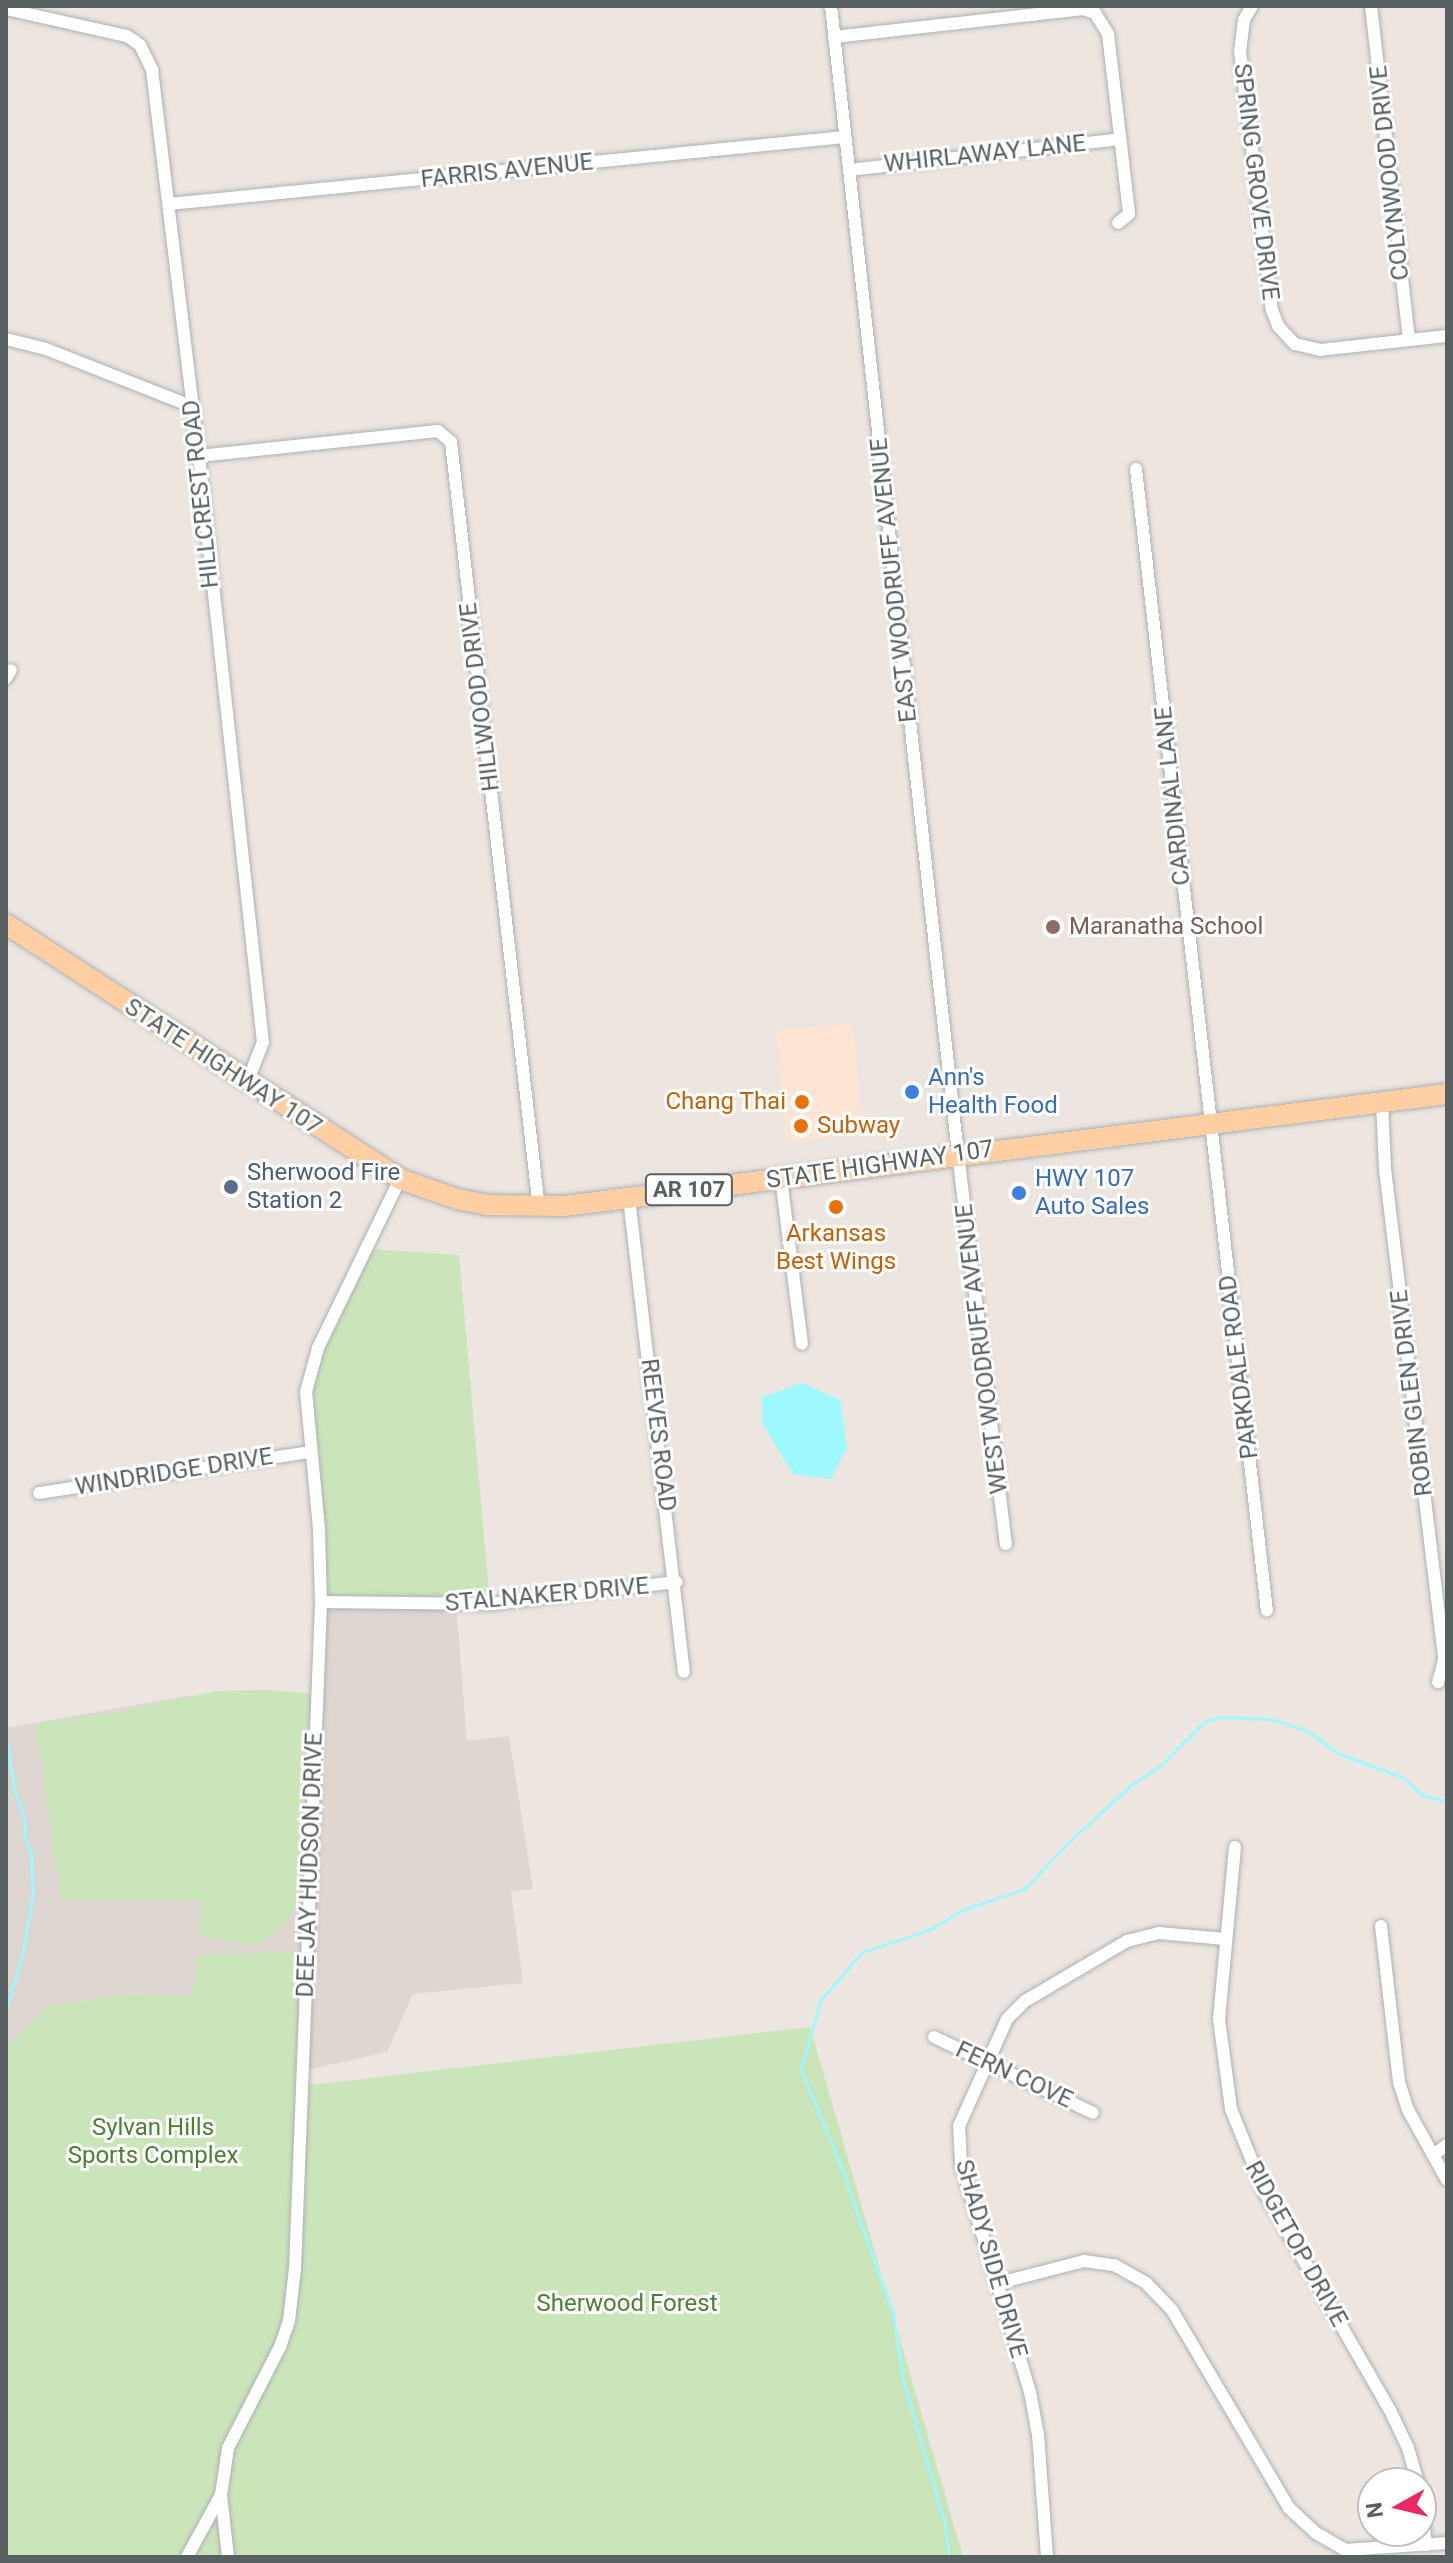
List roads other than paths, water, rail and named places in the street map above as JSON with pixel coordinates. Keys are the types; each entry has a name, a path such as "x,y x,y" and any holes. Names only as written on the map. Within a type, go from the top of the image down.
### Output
{"main road":[{"name":"STATE HIGHWAY 107","path":"6,924 247,1083 400,1179 457,1199 539,1208 1447,1094"}],"street":[{"name":"EAST WOODRUFF AVENUE","path":"831,6 958,1154"},
{"name":"SPRING GROVE DRIVE","path":"1252,6 1244,20 1240,51 1274,318 1285,336 1307,348 1447,336"},
{"name":"COLYNWOOD DRIVE","path":"1371,6 1409,339"},
{"name":"HILLCREST ROAD","path":"6,9 117,32 140,45 152,70 199,456 263,1042 247,1083"},
{"path":"834,37 1083,9 1095,13 1108,34 1129,214 1118,223"},
{"name":"FARRIS AVENUE","path":"169,204 845,137"},
{"name":"WHIRLAWAY LANE","path":"849,170 1120,139"},
{"path":"6,339 46,349 191,406"},
{"name":"HILLWOOD DRIVE","path":"199,456 438,431 451,442 539,1208"},
{"name":"CARDINAL LANE","path":"1136,469 1210,1122"},
{"name":"ROBIN GLEN DRIVE","path":"1382,1102 1387,1182 1444,1660 1438,1682"},
{"name":"PARKDALE ROAD","path":"1210,1122 1267,1611"},
{"name":"WEST WOODRUFF AVENUE","path":"958,1154 1006,1544"},
{"path":"781,1178 802,1344"},
{"name":"DEE JAY HUDSON DRIVE","path":"228,2557 221,2495 228,2448 269,2372 289,2321 295,2268 321,1602 319,1529 306,1392 318,1348 400,1179"},
{"name":"REEVES ROAD","path":"629,1198 677,1582 684,1672"},
{"name":"WINDRIDGE DRIVE","path":"39,1493 310,1452"},
{"name":"STALNAKER DRIVE","path":"321,1602 490,1604 677,1582"},
{"name":"RIDGETOP DRIVE","path":"1235,1847 1219,2019 1231,2109 1245,2150 1265,2193 1390,2410 1413,2467"},
{"path":"1381,1926 1399,2082 1408,2110 1447,2180"},
{"name":"SHADY SIDE DRIVE","path":"1047,2557 1038,2435 1030,2392 961,2163 959,2126 1007,2019 1025,2001 1127,1941 1159,1933 1225,1939"},
{"name":"FERN COVE","path":"934,2037 1093,2113"},
{"path":"1433,2155 1447,2145"},
{"path":"999,2283 1084,2261 1114,2265 1146,2283 1172,2310 1289,2508 1316,2533 1345,2550 1394,2547"},
{"path":"187,2557 221,2495"}],"water":[{"path":"802,1383 840,1400 847,1447 831,1479 793,1474 762,1423 762,1397"}],"waterway":[{"path":"949,2557 945,2524 903,2381 893,2313 838,2159 801,2070 820,2001 862,1952 929,1930 962,1910 1024,1889 1130,1786 1161,1765 1204,1722 1219,1717 1271,1719 1308,1731 1337,1753 1402,1777 1423,1795 1447,1802"},
{"path":"6,2010 22,1956 33,1894 31,1854 24,1837 25,1822 14,1788 7,1744"}],"place":[{"name":"Maranatha School","path":"1053,927"},
{"name":"Ann's Health Food","path":"912,1092"},
{"name":"Chang Thai","path":"802,1102"},
{"name":"Subway","path":"801,1126"},
{"name":"Sherwood Fire Station 2","path":"231,1187"},
{"name":"HWY 107 Auto Sales","path":"1019,1193"},
{"name":"Arkansas Best Wings","path":"836,1207"}],"park label":[{"name":"Sylvan Hills Sports Complex","path":"153,2142"},
{"name":"Sherwood Forest","path":"627,2304"}]}
